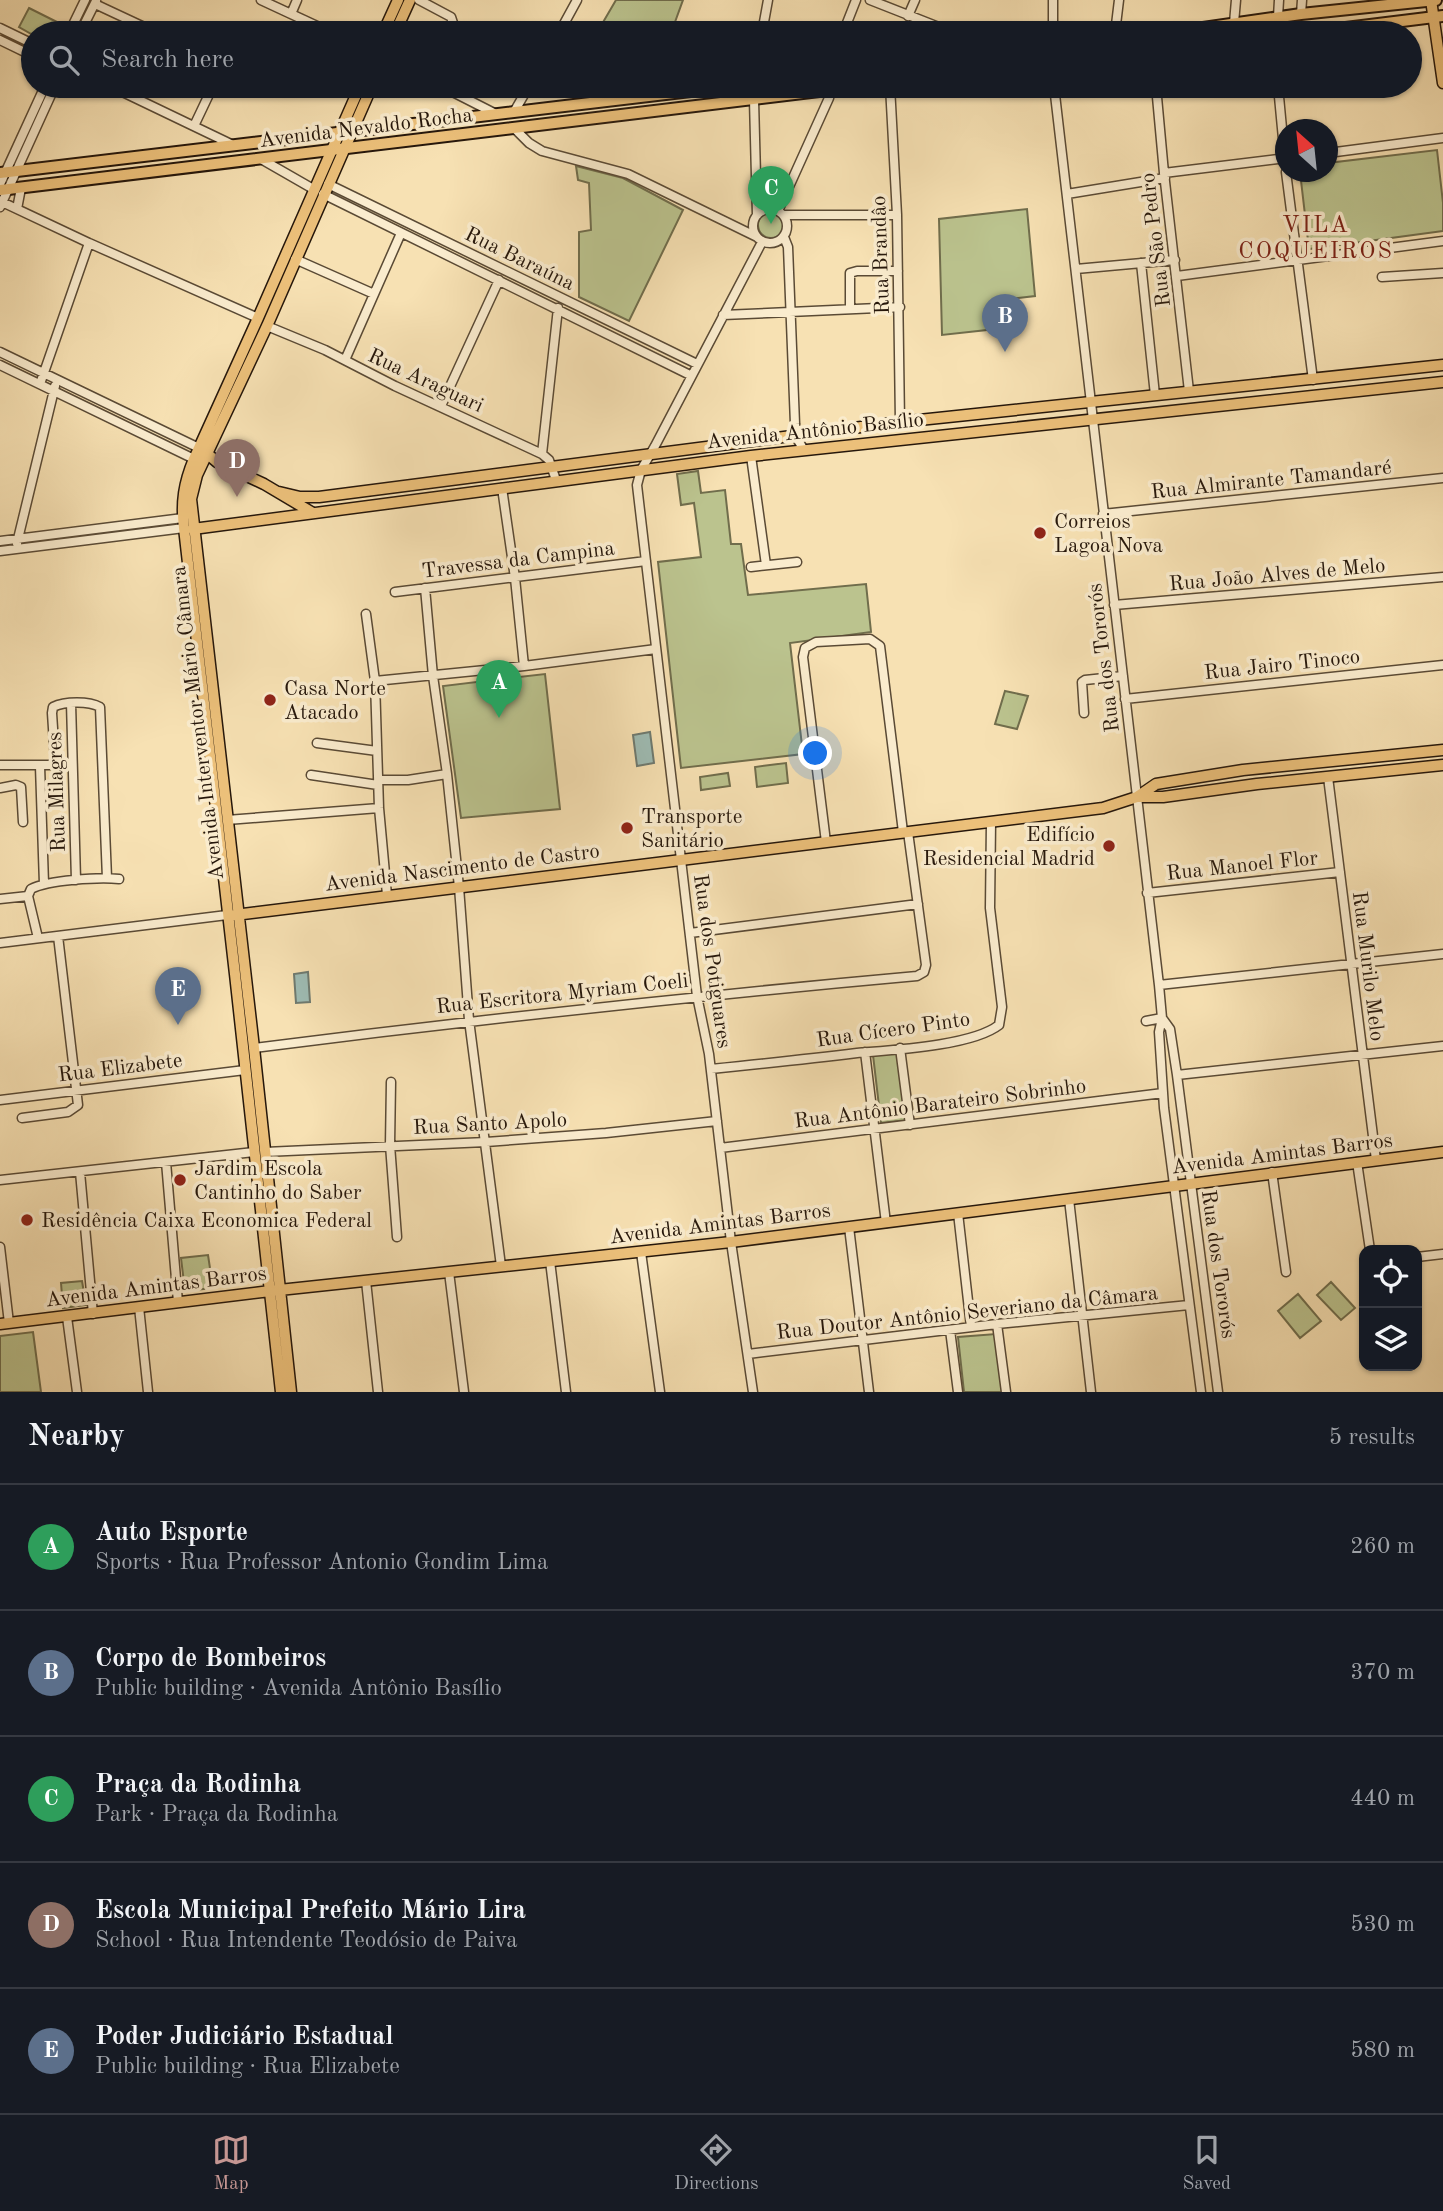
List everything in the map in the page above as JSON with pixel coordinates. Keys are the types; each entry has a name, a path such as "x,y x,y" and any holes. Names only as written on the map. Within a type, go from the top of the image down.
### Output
{"highway":[{"path":"1249,21 1433,0"},
{"path":"1406,21 1439,17"},
{"name":"Avenida Nevaldo Rocha","path":"7,172 632,98"},
{"name":"Avenida Nevaldo Rocha","path":"2,195 21,188 766,98"}],"main road":[{"path":"388,21 398,0"},
{"path":"400,21 410,0"},
{"path":"1433,0 1439,17 1443,83"},
{"name":"Avenida Interventor Mário Câmara","path":"262,322 295,259 356,98"},
{"name":"Avenida Interventor Mário Câmara","path":"345,132 365,98"},
{"name":"Avenida Interventor Mário Câmara","path":"291,1392 275,1290 260,1152 254,1048 200,671 184,489 322,189"},
{"name":"Avenida Antônio Basílio","path":"279,492 309,498 900,422 1443,365"},
{"path":"1358,374 1372,390"},
{"name":"Avenida Antônio Basílio","path":"186,525 313,513 751,456 1443,382"},
{"path":"203,450 217,462 279,492 313,513"},
{"path":"198,461 217,462"},
{"name":"Avenida Interventor Mário Câmara","path":"186,525 198,461"},
{"name":"Avenida Interventor Mário Câmara","path":"200,671 227,820 245,1070 260,1152"},
{"name":"Avenida Nascimento de Castro","path":"233,915 459,887 472,890 681,860 1103,808 1136,797 1156,784 1243,770 1443,750"},
{"path":"1379,772 1402,753"},
{"name":"Avenida Nascimento de Castro","path":"1136,797 1163,797 1257,783 1443,765"},
{"path":"1243,770 1257,783"},
{"name":"Avenida Amintas Barros","path":"4,1324 275,1290 732,1242 1443,1152"},
{"name":"Avenida Interventor Mário Câmara","path":"275,1290 281,1392"}],"street":[{"path":"75,21 85,0"},
{"path":"261,0 306,21"},
{"path":"291,14 297,0"},
{"path":"419,0 451,17 452,21"},
{"path":"566,21 577,0"},
{"path":"764,21 768,0"},
{"path":"848,21 856,0"},
{"path":"870,0 922,21"},
{"path":"908,16 915,0"},
{"path":"1053,0 1053,21"},
{"path":"1116,21 1119,0"},
{"path":"1234,21 1236,0"},
{"path":"1278,17 1279,0"},
{"path":"1301,14 1302,0"},
{"path":"86,21 95,2 133,21"},
{"path":"0,27 21,38"},
{"path":"0,40 21,50"},
{"path":"2,195 7,172 40,98"},
{"path":"7,172 48,98"},
{"path":"135,98 233,145"},
{"path":"194,126 207,98"},
{"path":"465,98 496,114"},
{"path":"514,112 522,98"},
{"path":"515,129 542,151 628,174 760,239 776,243 784,237 788,228 781,213 828,98"},
{"name":"Rua Brandâo","path":"891,98 900,307 900,422"},
{"name":"Rua dos Tororós","path":"1055,98 1163,1018 1159,1032 1164,1108 1201,1392"},
{"name":"Rua São Pedro","path":"1158,98 1189,391"},
{"path":"1279,98 1281,119"},
{"path":"754,100 757,215 753,226 760,239"},
{"path":"1338,152 1443,138"},
{"name":"Rua Baraúna","path":"261,159 401,233 691,375"},
{"path":"1067,194 1164,175 1275,165"},
{"path":"1287,182 1313,380"},
{"path":"17,209 21,188"},
{"name":"Rua Baraúna","path":"322,189 457,246 697,364"},
{"name":"Rua Araguari","path":"2,195 17,209 542,454 549,460 556,480"},
{"path":"757,215 766,209 781,213 897,215"},
{"path":"345,360 401,233"},
{"path":"784,237 788,247 796,437 804,450"},
{"name":"Rua dos Potiguares","path":"753,1392 711,1069 697,996 637,485 641,470 760,239"},
{"path":"1177,276 1443,241"},
{"path":"40,384 89,243"},
{"path":"452,258 457,246"},
{"path":"295,259 374,294"},
{"path":"1076,269 1175,260"},
{"path":"1141,263 1155,395"},
{"path":"850,309 849,275 852,271 898,271"},
{"path":"1382,277 1443,273"},
{"path":"441,407 499,280"},
{"path":"723,314 900,307"},
{"path":"542,454 558,308"},
{"path":"0,352 203,450"},
{"path":"0,365 198,461"},
{"path":"15,549 57,380"},
{"path":"87,406 91,396"},
{"path":"751,456 765,565"},
{"name":"Rua Almirante Tamandaré","path":"1103,514 1443,478"},
{"path":"502,488 524,666"},
{"name":"Avenida Antônio Basílio","path":"0,545 18,538 186,525"},
{"name":"Avenida Antônio Basílio","path":"0,545 15,549 186,525"},
{"name":"Travessa da Campina","path":"395,592 646,561"},
{"path":"751,567 797,562"},
{"name":"Rua João Alves de Melo","path":"1114,606 1443,577"},
{"path":"425,588 459,887 469,1020 501,1266"},
{"path":"366,614 375,681 379,808 387,895"},
{"path":"690,933 918,904 882,650 877,642 870,639 816,642 803,652 826,842"},
{"path":"375,681 656,649"},
{"name":"Rua Jairo Tinoco","path":"1125,699 1443,665"},
{"path":"1084,713 1082,682 1123,676"},
{"path":"0,765 52,765 55,761 52,713 54,706 71,703 94,705 101,710 107,878"},
{"name":"Rua Milagres","path":"71,703 76,880"},
{"path":"317,743 377,751"},
{"path":"40,766 41,885"},
{"path":"311,775 378,783 447,774"},
{"name":"Rua Murilo Melo","path":"1328,777 1376,1160"},
{"path":"0,788 16,785 21,787 23,822"},
{"path":"227,820 379,808"},
{"name":"Rua Cícero Pinto","path":"711,1069 967,1039 993,1029 1001,1021 1002,1007 990,908 991,822"},
{"name":"Rua Manoel Flor","path":"1147,893 1340,872"},
{"path":"38,939 28,896 31,889 76,880 119,879"},
{"path":"0,899 28,896"},
{"name":"Rua Escritora Myriam Coeli","path":"254,1048 469,1020 917,976 924,972 926,965 918,904"},
{"name":"Avenida Nascimento de Castro","path":"0,943 233,915"},
{"path":"22,1118 73,1110 78,1105 58,936"},
{"path":"1159,985 1443,954"},
{"path":"1146,1021 1163,1018"},
{"name":"Rua dos Tororós","path":"1163,1018 1170,1029 1177,1075 1218,1392"},
{"path":"1177,1075 1443,1046"},
{"path":"900,1048 910,1125"},
{"path":"865,1052 886,1223"},
{"name":"Rua Elizabete","path":"0,1100 245,1070"},
{"path":"391,1082 390,1145 397,1237"},
{"name":"Rua Antônio Barateiro Sobrinho","path":"720,1148 1163,1093"},
{"path":"1164,1108 1180,1106"},
{"name":"Rua Santo Apolo","path":"0,1180 260,1152 486,1142 717,1121"},
{"path":"166,1162 178,1302"},
{"path":"1357,1162 1369,1245"},
{"path":"80,1172 93,1314"},
{"path":"1272,1172 1286,1272"},
{"path":"1069,1199 1091,1392"},
{"path":"958,1213 971,1327"},
{"path":"849,1227 869,1392"},
{"path":"0,1247 4,1324"},
{"path":"640,1252 660,1392"},
{"path":"1422,1256 1443,1254"},
{"path":"550,1261 566,1392"},
{"path":"449,1272 464,1392"},
{"path":"366,1281 378,1392"},
{"name":"Rua Doutor Antônio Severiano da Câmara","path":"748,1354 997,1324 1189,1305"},
{"path":"139,1307 148,1392"},
{"path":"67,1317 76,1392"},
{"path":"997,1324 1006,1392"},
{"path":"950,1330 958,1392"}],"green space":[{"path":"616,0 683,0 675,21 604,21"},
{"path":"29,8 55,21 22,21"},
{"path":"1437,150 1443,231 1309,249 1301,182 1338,182 1338,162"},
{"path":"576,166 623,178 683,210 629,321 579,297 579,232 591,230 589,183 578,180"},
{"path":"1027,209 1035,296 1001,300 1005,328 942,335 939,219"},
{"path":"771,212 780,216 784,225 780,234 771,238 762,234 758,225 762,216"},
{"path":"698,471 701,493 725,490 731,544 741,544 748,595 866,584 871,632 790,643 803,754 681,768 658,562 701,557 694,503 681,505 677,474"},
{"path":"545,674 560,809 461,818 443,686"},
{"path":"1005,691 1028,696 1017,729 995,724"},
{"path":"786,763 788,783 757,787 755,767"},
{"path":"728,773 730,786 701,790 700,777"},
{"path":"900,1051 907,1120 881,1123 873,1055"},
{"path":"208,1255 213,1288 185,1291 181,1258"},
{"path":"82,1281 86,1305 63,1308 61,1283"},
{"path":"1331,1282 1355,1308 1341,1320 1317,1295"},
{"path":"1298,1294 1321,1321 1300,1338 1278,1311"},
{"path":"33,1332 41,1392 0,1392 0,1336"},
{"path":"996,1334 1003,1392 964,1392 958,1337"}],"water":[{"path":"650,732 654,763 637,766 633,735"},
{"path":"308,972 310,1002 296,1003 294,974"}],"place":[{"name":"Praça da Rodinha","path":"771,224"},
{"name":"Corpo de Bombeiros","path":"1005,352"},
{"name":"Escola Municipal Prefeito Mário Lira","path":"237,497"},
{"name":"Correios Lagoa Nova","path":"1040,533"},
{"name":"Casa Norte Atacado","path":"270,700"},
{"name":"Auto Esporte","path":"499,718"},
{"name":"Transporte Sanitário","path":"627,828"},
{"name":"Edifício Residencial Madrid","path":"1109,846"},
{"name":"Poder Judiciário Estadual","path":"178,1025"},
{"name":"Jardim Escola Cantinho do Saber","path":"180,1180"},
{"name":"Residência Caixa Economica Federal","path":"27,1220"}],"district":[{"name":"VILA COQUEIROS","path":"1316,237"}]}
